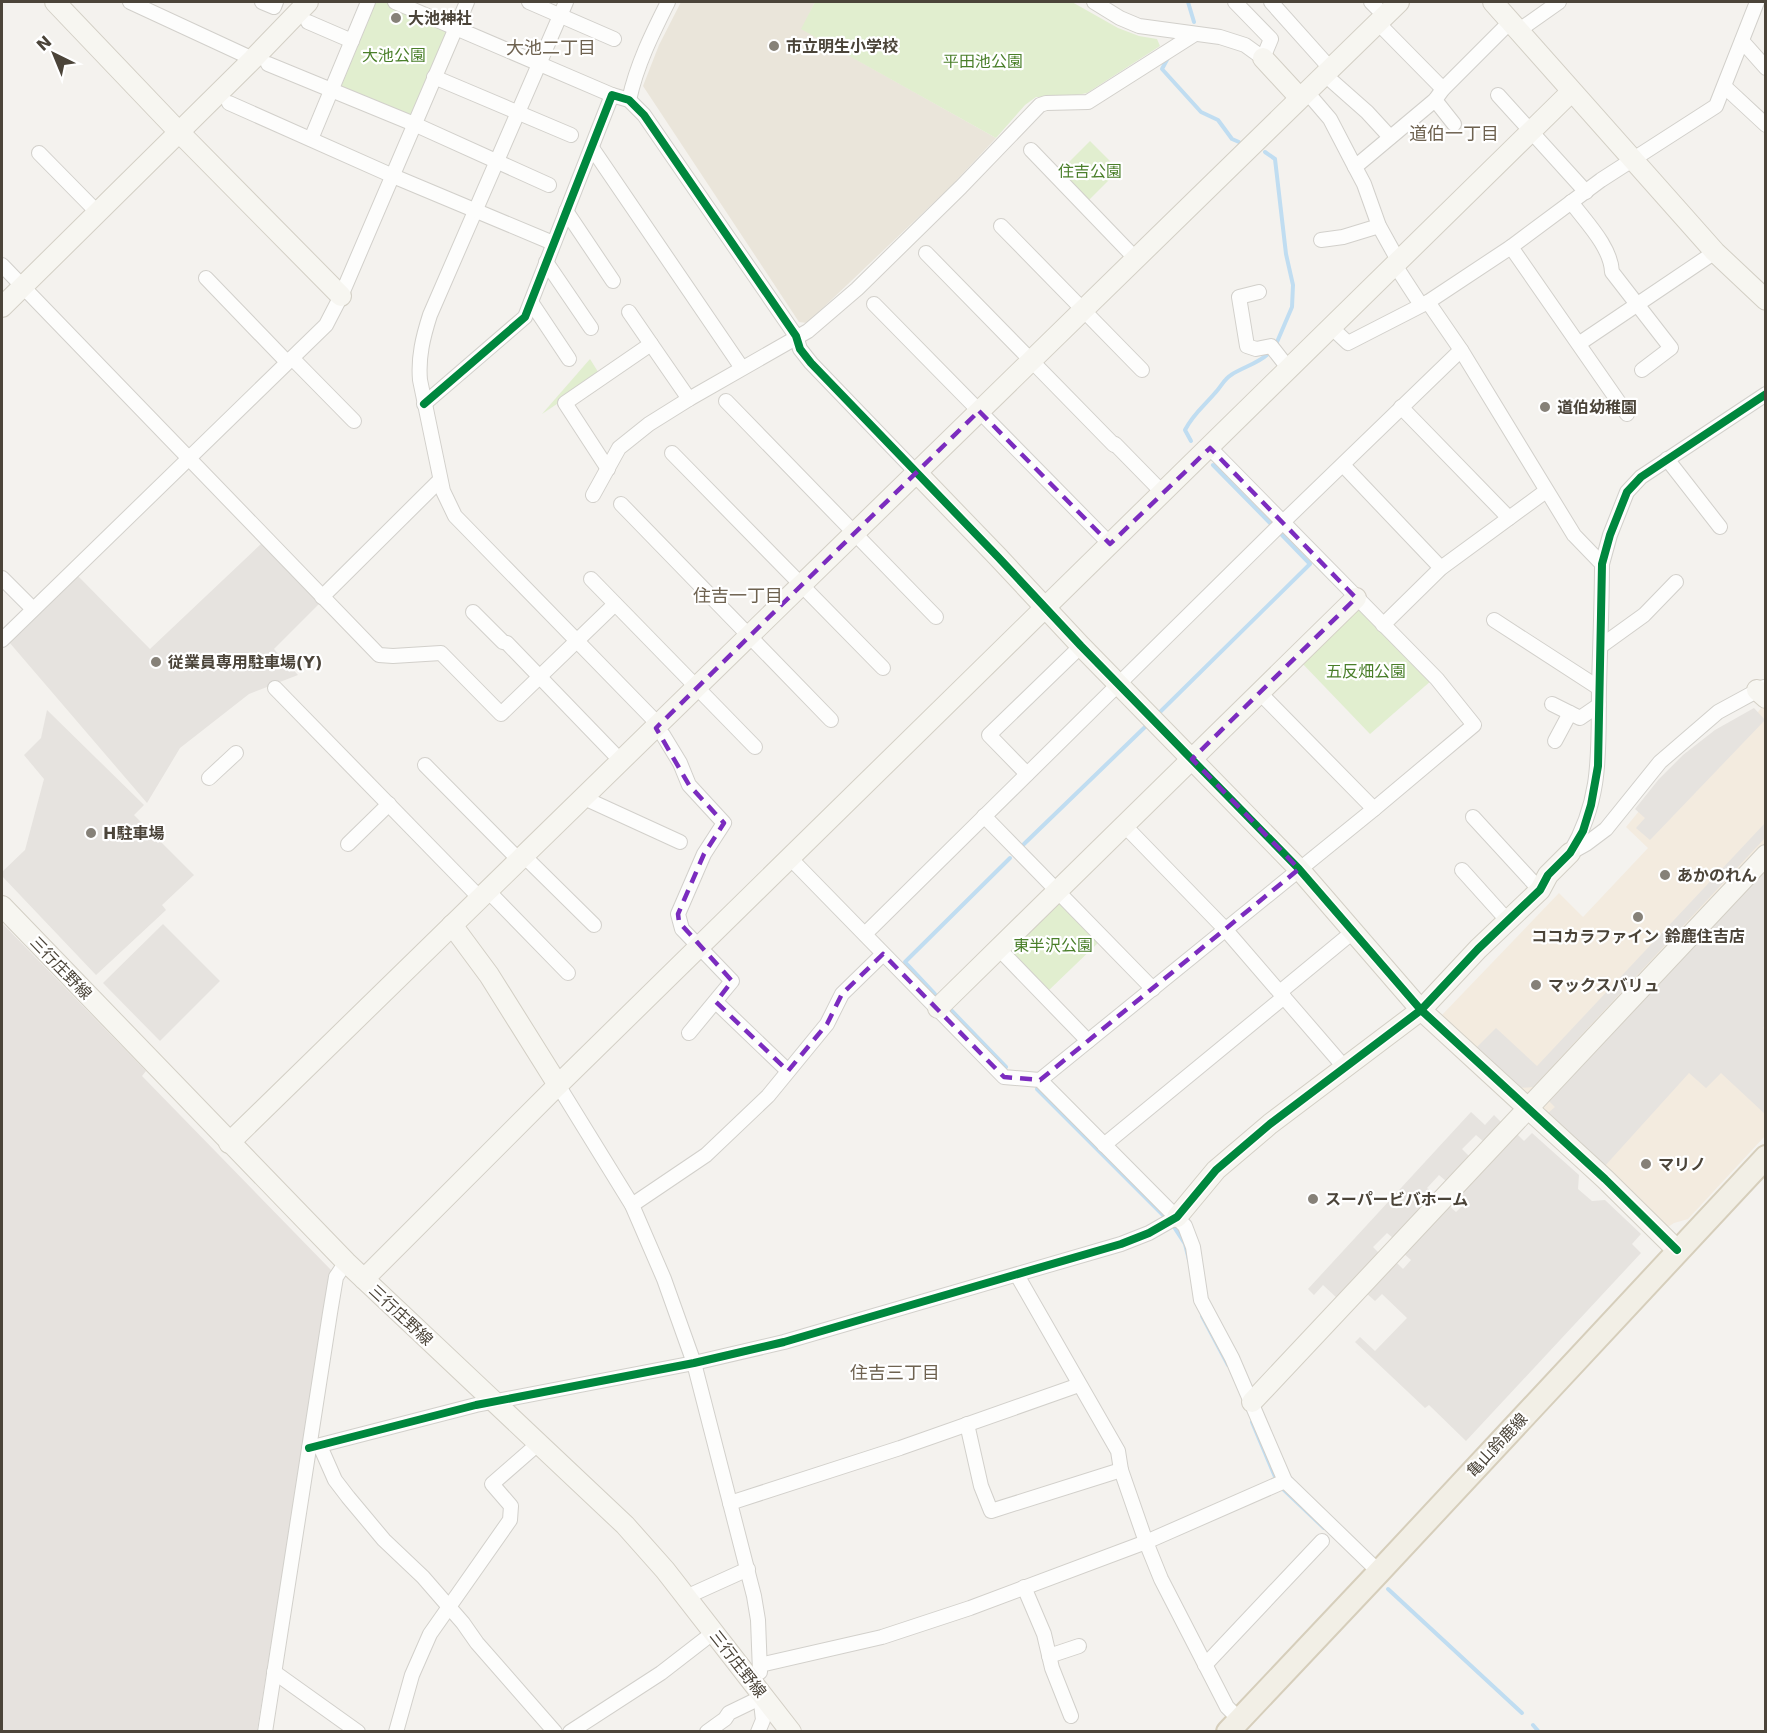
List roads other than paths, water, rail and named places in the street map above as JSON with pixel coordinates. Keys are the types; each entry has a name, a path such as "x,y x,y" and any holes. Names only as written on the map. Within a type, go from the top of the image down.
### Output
{"main road":[{"name":"亀山鈴鹿線","path":"1234,1726 1766,1157"}],"street":[{"path":"58,2 179,132 341,296"},
{"path":"130,2 261,61 414,124 549,185"},
{"path":"261,2 274,7 276,2"},
{"path":"2,307 179,132 261,61 308,2"},
{"path":"311,139 368,2"},
{"path":"395,2 612,95 629,100 644,115 796,336 800,349 811,363 1118,685 1299,869 1421,1010 1605,1179 1677,1250"},
{"path":"2,640 326,325 341,296 467,2"},
{"path":"529,2 614,39"},
{"path":"566,2 434,305 423,337 419,366 424,404 440,480 455,516 657,726 680,763 689,785 724,823 704,854 678,914 682,929 732,981 689,1033"},
{"path":"629,100 635,72 668,2"},
{"path":"1094,2 1120,18 1139,26 1220,37 1245,45 1263,58 1330,119 1367,192 1379,226 1397,263 1461,350 1574,535 1602,564"},
{"path":"1235,2 1271,39 1263,58"},
{"path":"1271,2 1327,71 1390,137"},
{"path":"229,1143 1136,259 1327,71 1378,13 1399,2"},
{"path":"1493,2 1715,252 1766,300"},
{"path":"1355,167 1439,95 1514,26 1559,2"},
{"path":"1332,328 1348,343 1425,304 1510,247 1571,202 1716,106 1757,2"},
{"path":"1378,13 1439,95 1454,124"},
{"path":"308,22 352,41"},
{"path":"593,495 619,448 649,424 808,331 857,289 961,187 1040,105 1088,102 1195,34"},
{"path":"1742,41 1766,68"},
{"path":"434,77 571,135"},
{"path":"1725,87 1766,125"},
{"path":"364,1279 558,1085 1571,92"},
{"path":"424,404 525,316 612,95"},
{"path":"1498,95 1586,192"},
{"path":"229,103 393,176 553,243"},
{"path":"592,148 742,368"},
{"path":"1031,150 1136,259"},
{"path":"39,153 98,213"},
{"path":"1571,202 1600,242 1611,262 1612,272 1671,348 1642,370"},
{"path":"566,211 613,281"},
{"path":"1001,226 1142,370"},
{"path":"1321,240 1343,237 1379,226"},
{"path":"1510,247 1580,343 1627,414"},
{"path":"1580,343 1715,252"},
{"path":"926,253 1163,493"},
{"path":"546,262 591,328"},
{"path":"2,266 379,655 441,652 501,714 615,604"},
{"path":"206,278 354,421"},
{"path":"1259,292 1239,297 1247,346 1256,349 1271,346 1289,369"},
{"path":"531,302 569,359"},
{"path":"874,304 1110,544"},
{"path":"629,312 689,399"},
{"path":"608,469 565,403 651,344"},
{"path":"865,934 1461,350"},
{"path":"315,1447 476,1405 694,1363 784,1342 1121,1244 1149,1233 1177,1217 1216,1170 1270,1124 1421,1010 1507,920 1540,890 1548,875 1569,853 1582,831 1595,787 1598,766 1602,564 1610,535 1627,492 1641,477 1766,394"},
{"path":"726,401 936,617"},
{"path":"1401,407 1509,518"},
{"path":"1040,1080 1474,725 1437,679 1210,448"},
{"path":"672,453 883,668"},
{"path":"1667,459 1720,527"},
{"path":"1343,465 1441,568"},
{"path":"322,597 440,480"},
{"path":"1383,625 1441,568 1546,491"},
{"path":"621,504 831,720"},
{"path":"2,578 33,609"},
{"path":"591,579 755,747"},
{"path":"1601,646 1644,615 1676,582"},
{"path":"938,1008 1356,598"},
{"path":"473,612 503,642 507,643 621,761"},
{"path":"1494,621 1599,688"},
{"path":"1027,774 989,735 1081,646"},
{"path":"275,688 389,804 568,973"},
{"path":"1569,853 1606,829 1660,762 1718,712 1763,691"},
{"path":"1260,693 1374,809"},
{"path":"1552,704 1580,718 1599,705"},
{"path":"1555,741 1570,713"},
{"path":"209,778 237,753"},
{"path":"424,765 594,925"},
{"path":"584,798 680,842"},
{"path":"348,844 389,804"},
{"path":"984,816 1153,989"},
{"path":"1473,817 1540,890"},
{"path":"1124,825 1225,929 1345,1068"},
{"path":"1252,1402 1766,855"},
{"path":"790,858 1004,1077 1040,1080 1185,1226 1193,1247 1201,1300 1232,1358 1285,1481 1379,1572"},
{"path":"1462,870 1507,920"},
{"name":"三行庄野線","path":"2,906 346,1262 625,1525 686,1597 791,1731"},
{"path":"452,925 489,975 632,1205 664,1279 694,1363 748,1569 758,1620 763,1720 758,1731"},
{"path":"1104,1145 1354,931"},
{"path":"998,948 1088,1041"},
{"path":"632,1205 706,1155 768,1096 827,1024 842,994 883,954"},
{"path":"716,1002 788,1071"},
{"path":"265,1731 315,1447 336,1277 346,1262"},
{"path":"1017,1275 1118,1451 1121,1470 1161,1579 1227,1707 1234,1726"},
{"path":"730,1503 1079,1385"},
{"path":"967,1424 981,1486 991,1511 1121,1470"},
{"path":"396,1731 412,1675 430,1634 510,1520 511,1506 492,1484 539,1443"},
{"path":"315,1447 335,1480 384,1540 423,1577 477,1643 555,1731"},
{"path":"760,1665 882,1637 968,1609 1146,1542 1285,1481"},
{"path":"1205,1665 1322,1541"},
{"path":"686,1597 748,1569"},
{"path":"1024,1587 1044,1634 1049,1656 1071,1716"},
{"path":"570,1731 661,1673 714,1632"},
{"path":"1049,1656 1079,1646"},
{"path":"274,1672 358,1731"},
{"path":"707,1731 725,1719 729,1713 760,1694"}],"waterway":[{"path":"1188,2 1194,22"},
{"path":"1169,56 1162,69 1201,112 1218,120 1232,139 1239,142"},
{"path":"1265,152 1275,159 1286,254 1293,285 1292,307 1277,342"},
{"path":"1191,441 1185,430 1188,424 1226,379 1268,354"},
{"path":"1213,465 1271,524"},
{"path":"1159,713 1310,564 1280,533"},
{"path":"1024,844 1145,727"},
{"path":"935,994 905,962 1010,858"},
{"path":"951,1010 1006,1067"},
{"path":"1037,1089 1165,1217"},
{"path":"1174,1227 1185,1244 1189,1260"},
{"path":"1202,1316 1228,1365"},
{"path":"1252,1422 1276,1479"},
{"path":"1283,1489 1324,1528"},
{"path":"1388,1589 1522,1713"},
{"path":"1533,1725 1539,1732"}],"place":[{"name":"大池神社","path":"396,18"},
{"name":"市立明生小学校","path":"774,46"},
{"name":"道伯幼稚園","path":"1545,407"},
{"name":"従業員専用駐車場(Y)","path":"156,662"},
{"name":"H駐車場","path":"91,833"},
{"name":"あかのれん","path":"1665,875"},
{"name":"ココカラファイン 鈴鹿住吉店","path":"1638,917"},
{"name":"マックスバリュ","path":"1536,985"},
{"name":"マリノ","path":"1646,1164"},
{"name":"スーパービバホーム","path":"1313,1199"}],"district":[{"name":"大池二丁目","path":"551,47"},
{"name":"道伯一丁目","path":"1454,133"},
{"name":"住吉一丁目","path":"738,595"},
{"name":"住吉三丁目","path":"895,1372"}],"park label":[{"name":"大池公園","path":"394,55"},
{"name":"平田池公園","path":"983,61"},
{"name":"住吉公園","path":"1090,171"},
{"name":"五反畑公園","path":"1366,671"},
{"name":"東半沢公園","path":"1053,945"}]}
